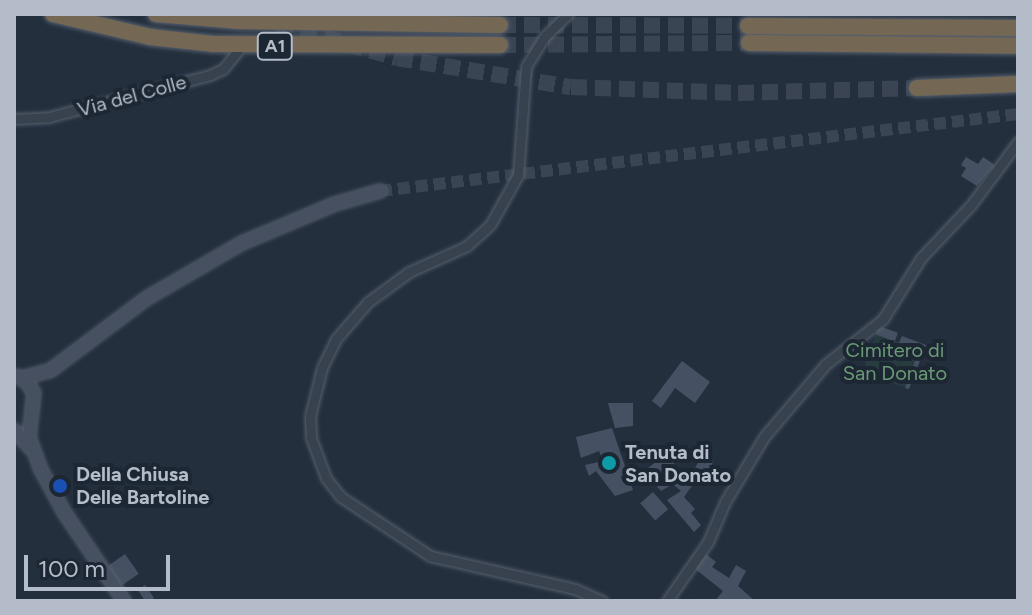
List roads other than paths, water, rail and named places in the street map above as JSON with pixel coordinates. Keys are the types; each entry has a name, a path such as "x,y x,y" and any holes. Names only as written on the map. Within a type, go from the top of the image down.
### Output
{"highway":[{"name":"A1","path":"53,14 150,37 213,44 500,45"},
{"name":"A1","path":"156,14 239,21 500,25"},
{"path":"1018,28 748,34 1018,46"},
{"path":"917,88 1018,84"}],"main road":[{"path":"32,451 30,415 51,370 147,298 207,262 303,216 380,191"},
{"path":"18,377 51,370"},
{"path":"18,377 29,384 35,399"},
{"path":"30,415 14,428 32,451 64,512 124,601"}],"street":[{"path":"568,14 545,36 526,67 518,175 490,225 467,246 409,272 368,302 336,339 322,368 310,416 311,438 326,478 341,497 430,556 575,589 602,601"},
{"name":"Via del Colle","path":"14,119 49,117 210,75 223,69 239,49"},
{"path":"667,601 708,542 725,502 764,437 826,364 883,319 921,258 971,205 1018,142"}],"tunnel":[{"path":"278,24 397,58 571,87 738,93 917,88"},
{"path":"500,25 748,26"},
{"path":"500,45 749,43"},
{"path":"380,191 1018,114"}],"place":[{"name":"Tenuta di San Donato","path":"609,463"},
{"name":"Della Chiusa Delle Bartoline","path":"60,486"}],"park label":[{"name":"Cimitero di San Donato","path":"895,362"}]}
